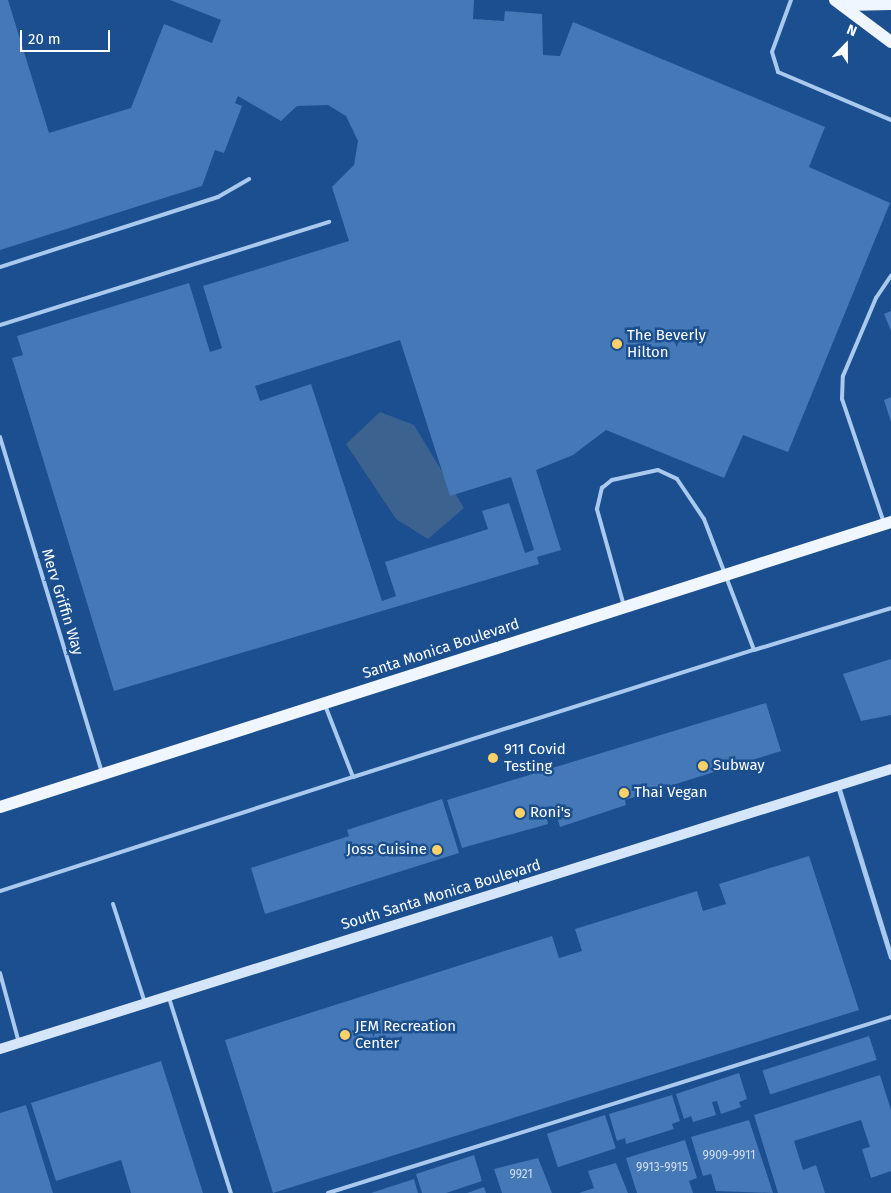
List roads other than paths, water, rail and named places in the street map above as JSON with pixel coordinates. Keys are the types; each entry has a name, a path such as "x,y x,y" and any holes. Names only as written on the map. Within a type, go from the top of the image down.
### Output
{"main road":[{"path":"840,2 891,4"},
{"path":"840,2 891,42"},
{"name":"Santa Monica Boulevard","path":"0,807 888,523"},
{"name":"South Santa Monica Boulevard","path":"0,1049 891,769"}],"street":[{"path":"838,786 891,956"}],"lane":[{"path":"791,0 772,52 778,72 891,120"},
{"path":"0,267 218,197 249,179"},
{"path":"0,325 329,222"},
{"path":"888,523 842,399 843,376 876,298 891,276"},
{"name":"Merv Griffin Way","path":"0,437 102,774"},
{"path":"624,608 597,509 602,488 612,480 658,470 677,480 704,519 754,650"},
{"path":"0,891 353,777 891,608"},
{"path":"325,703 353,777"},
{"path":"114,904 145,1003"},
{"path":"0,973 19,1043"},
{"path":"168,996 231,1193"},
{"path":"328,1193 891,1016"}],"water":[{"path":"380,412 414,425 464,508 428,539 396,519 346,444"}],"place":[{"name":"The Beverly Hilton","path":"617,344"},
{"name":"911 Covid Testing","path":"493,758"},
{"name":"Subway","path":"703,766"},
{"name":"Thai Vegan","path":"624,793"},
{"name":"Roni's","path":"520,813"},
{"name":"Joss Cuisine","path":"437,850"},
{"name":"JEM Recreation Center","path":"345,1035"}]}
